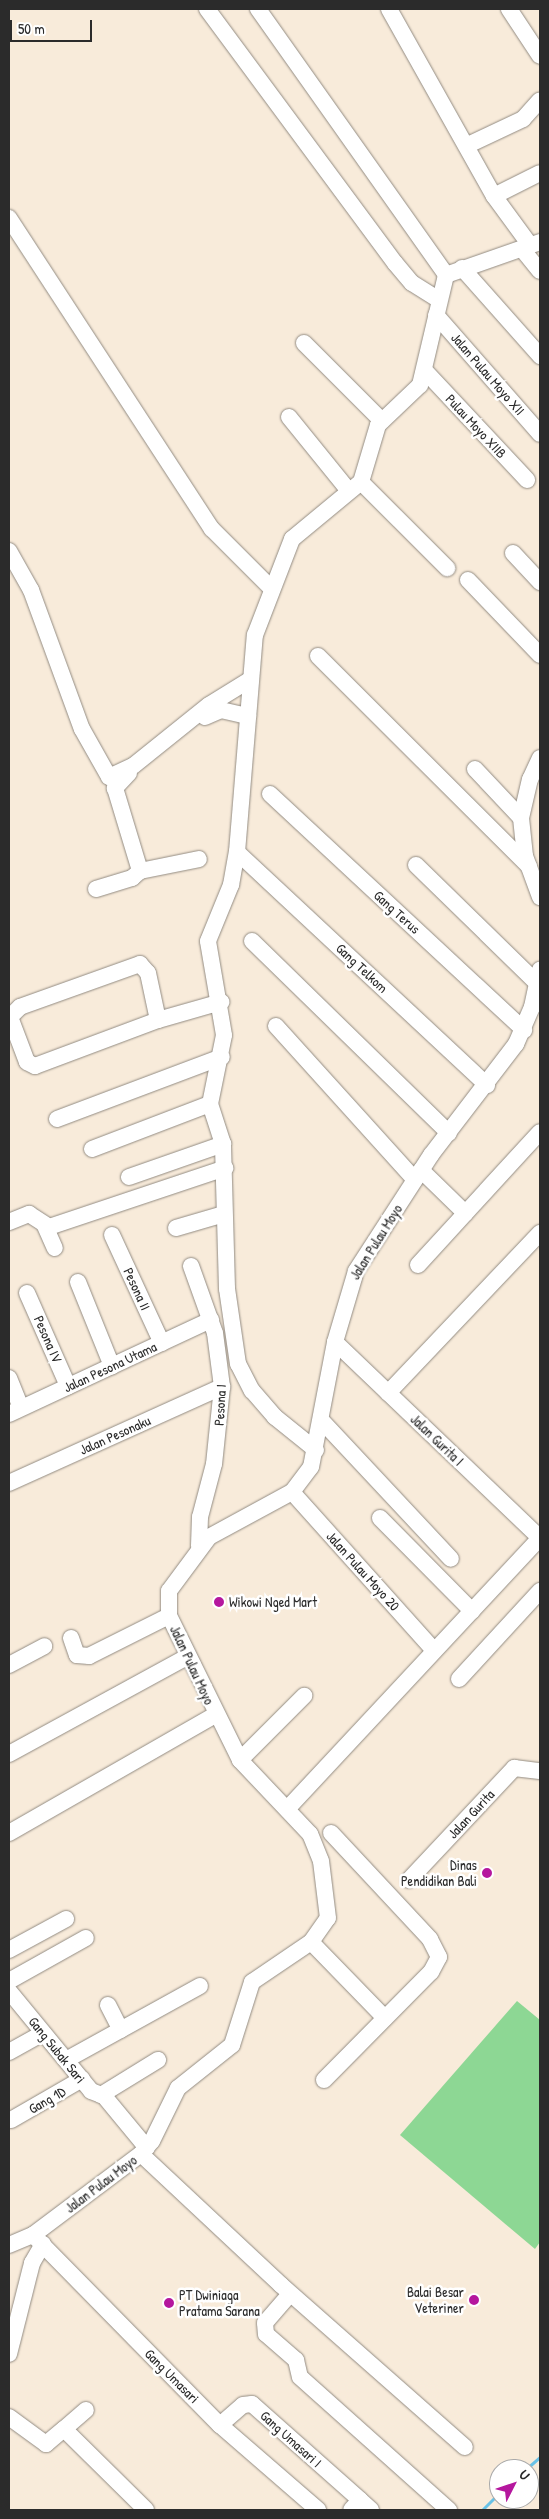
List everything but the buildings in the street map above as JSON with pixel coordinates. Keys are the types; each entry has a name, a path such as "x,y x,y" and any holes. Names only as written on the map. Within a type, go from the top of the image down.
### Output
{"street":[{"name":"Jalan Pulau Moyo XII","path":"207,9 395,264 437,307 540,434"},
{"path":"258,9 446,275"},
{"path":"389,9 468,145 494,196 527,242 540,270"},
{"path":"510,9 540,56"},
{"path":"468,145 523,119 540,100"},
{"path":"494,196 540,173"},
{"path":"9,218 201,514 231,551 271,588"},
{"path":"446,275 527,242"},
{"path":"462,268 540,356"},
{"path":"316,1450 276,1417 252,1390 238,1364 227,1289 223,1144 210,1104 222,1057 221,1002 208,941 231,885 237,852 242,686 255,636 271,588 292,539 355,487 378,417 415,391 426,372 437,307 446,275"},
{"path":"304,343 378,417"},
{"name":"Pulau Moyo XIIB","path":"426,372 527,480"},
{"path":"289,417 355,487 447,568"},
{"path":"9,551 31,590 82,728 109,777 133,766 209,705 242,686"},
{"path":"513,553 540,582"},
{"path":"468,580 540,655"},
{"path":"318,656 529,866"},
{"path":"140,871 115,784 208,714 221,710 242,715"},
{"path":"540,758 530,779 521,818 529,866 540,897"},
{"path":"475,769 521,818"},
{"name":"Gang Terus","path":"270,794 524,1030"},
{"name":"Gang Telkom","path":"237,852 486,1085"},
{"path":"96,889 132,878 140,871 198,859"},
{"path":"416,865 539,977"},
{"path":"252,941 449,1133"},
{"path":"158,1020 148,973 140,964 20,1008 10,1017 32,1066 158,1020 221,1002"},
{"name":"Jalan Pulau Moyo","path":"9,2245 38,2239 142,2145 178,2088 238,2036 252,1982 311,1942 328,1918 321,1860 310,1834 288,1807 240,1760 187,1657 169,1616 171,1584 199,1546 219,1528 292,1492 311,1467 316,1450 335,1342 356,1271 418,1175 486,1085 524,1030 539,977"},
{"path":"276,1026 418,1175 465,1213"},
{"path":"58,1119 222,1057"},
{"path":"92,1149 210,1104"},
{"path":"418,1265 540,1132"},
{"path":"129,1177 223,1144"},
{"path":"45,1226 225,1168"},
{"path":"9,1222 29,1214 45,1226 55,1248"},
{"path":"176,1228 224,1214"},
{"path":"388,1393 540,1233"},
{"name":"Pesona II","path":"112,1235 162,1343"},
{"name":"Pesona I","path":"191,1266 211,1320 222,1387 214,1464 200,1516 199,1546"},
{"path":"78,1282 112,1366"},
{"name":"Pesona IV","path":"27,1293 68,1386"},
{"name":"Jalan Pesona Utama","path":"15,1411 211,1320"},
{"name":"Jalan Gurita I","path":"335,1342 540,1538"},
{"path":"9,1378 15,1411"},
{"name":"Jalan Pesonaku","path":"9,1483 222,1387"},
{"path":"321,1420 450,1559"},
{"name":"Jalan Pulau Moyo 20","path":"292,1492 434,1650"},
{"path":"380,1518 472,1611"},
{"path":"288,1807 540,1538"},
{"path":"459,1678 540,1591"},
{"path":"71,1638 77,1655 88,1656 169,1616"},
{"path":"9,1665 44,1646"},
{"path":"9,1754 187,1657"},
{"path":"240,1760 304,1696"},
{"path":"9,1833 216,1715"},
{"name":"Jalan Gurita","path":"409,1880 514,1768 540,1771"},
{"path":"324,2080 430,1972 438,1949 331,1833"},
{"path":"9,1950 66,1919"},
{"path":"9,1981 86,1938"},
{"path":"311,1942 386,2018"},
{"path":"66,2060 200,1986"},
{"name":"Gang Subak Sari","path":"9,1992 92,2092 101,2095 142,2145 290,2294 465,2447"},
{"path":"108,2005 121,2030"},
{"path":"9,2052 43,2033"},
{"path":"101,2095 158,2060"},
{"name":"Gang 1D","path":"12,2120 82,2079"},
{"path":"9,2354 38,2239"},
{"name":"Gang Umasari","path":"38,2239 220,2425 318,2510"},
{"path":"290,2294 266,2323 266,2334 296,2360 300,2376 449,2510"},
{"name":"Gang Umasari I","path":"220,2425 243,2405 252,2404 361,2507"},
{"path":"9,2417 46,2444 86,2410"},
{"path":"64,2428 146,2510"}],"green space":[{"path":"517,2001 540,2020 540,2242 535,2249 400,2135"}],"waterway":[{"path":"482,2510 489,2503"}],"place":[{"name":"Wikowi Nged Mart","path":"219,1602"},
{"name":"Dinas Pendidikan Bali","path":"487,1873"},
{"name":"Balai Besar Veteriner","path":"474,2300"},
{"name":"PT Dwiniaga Pratama Sarana","path":"169,2303"}]}
